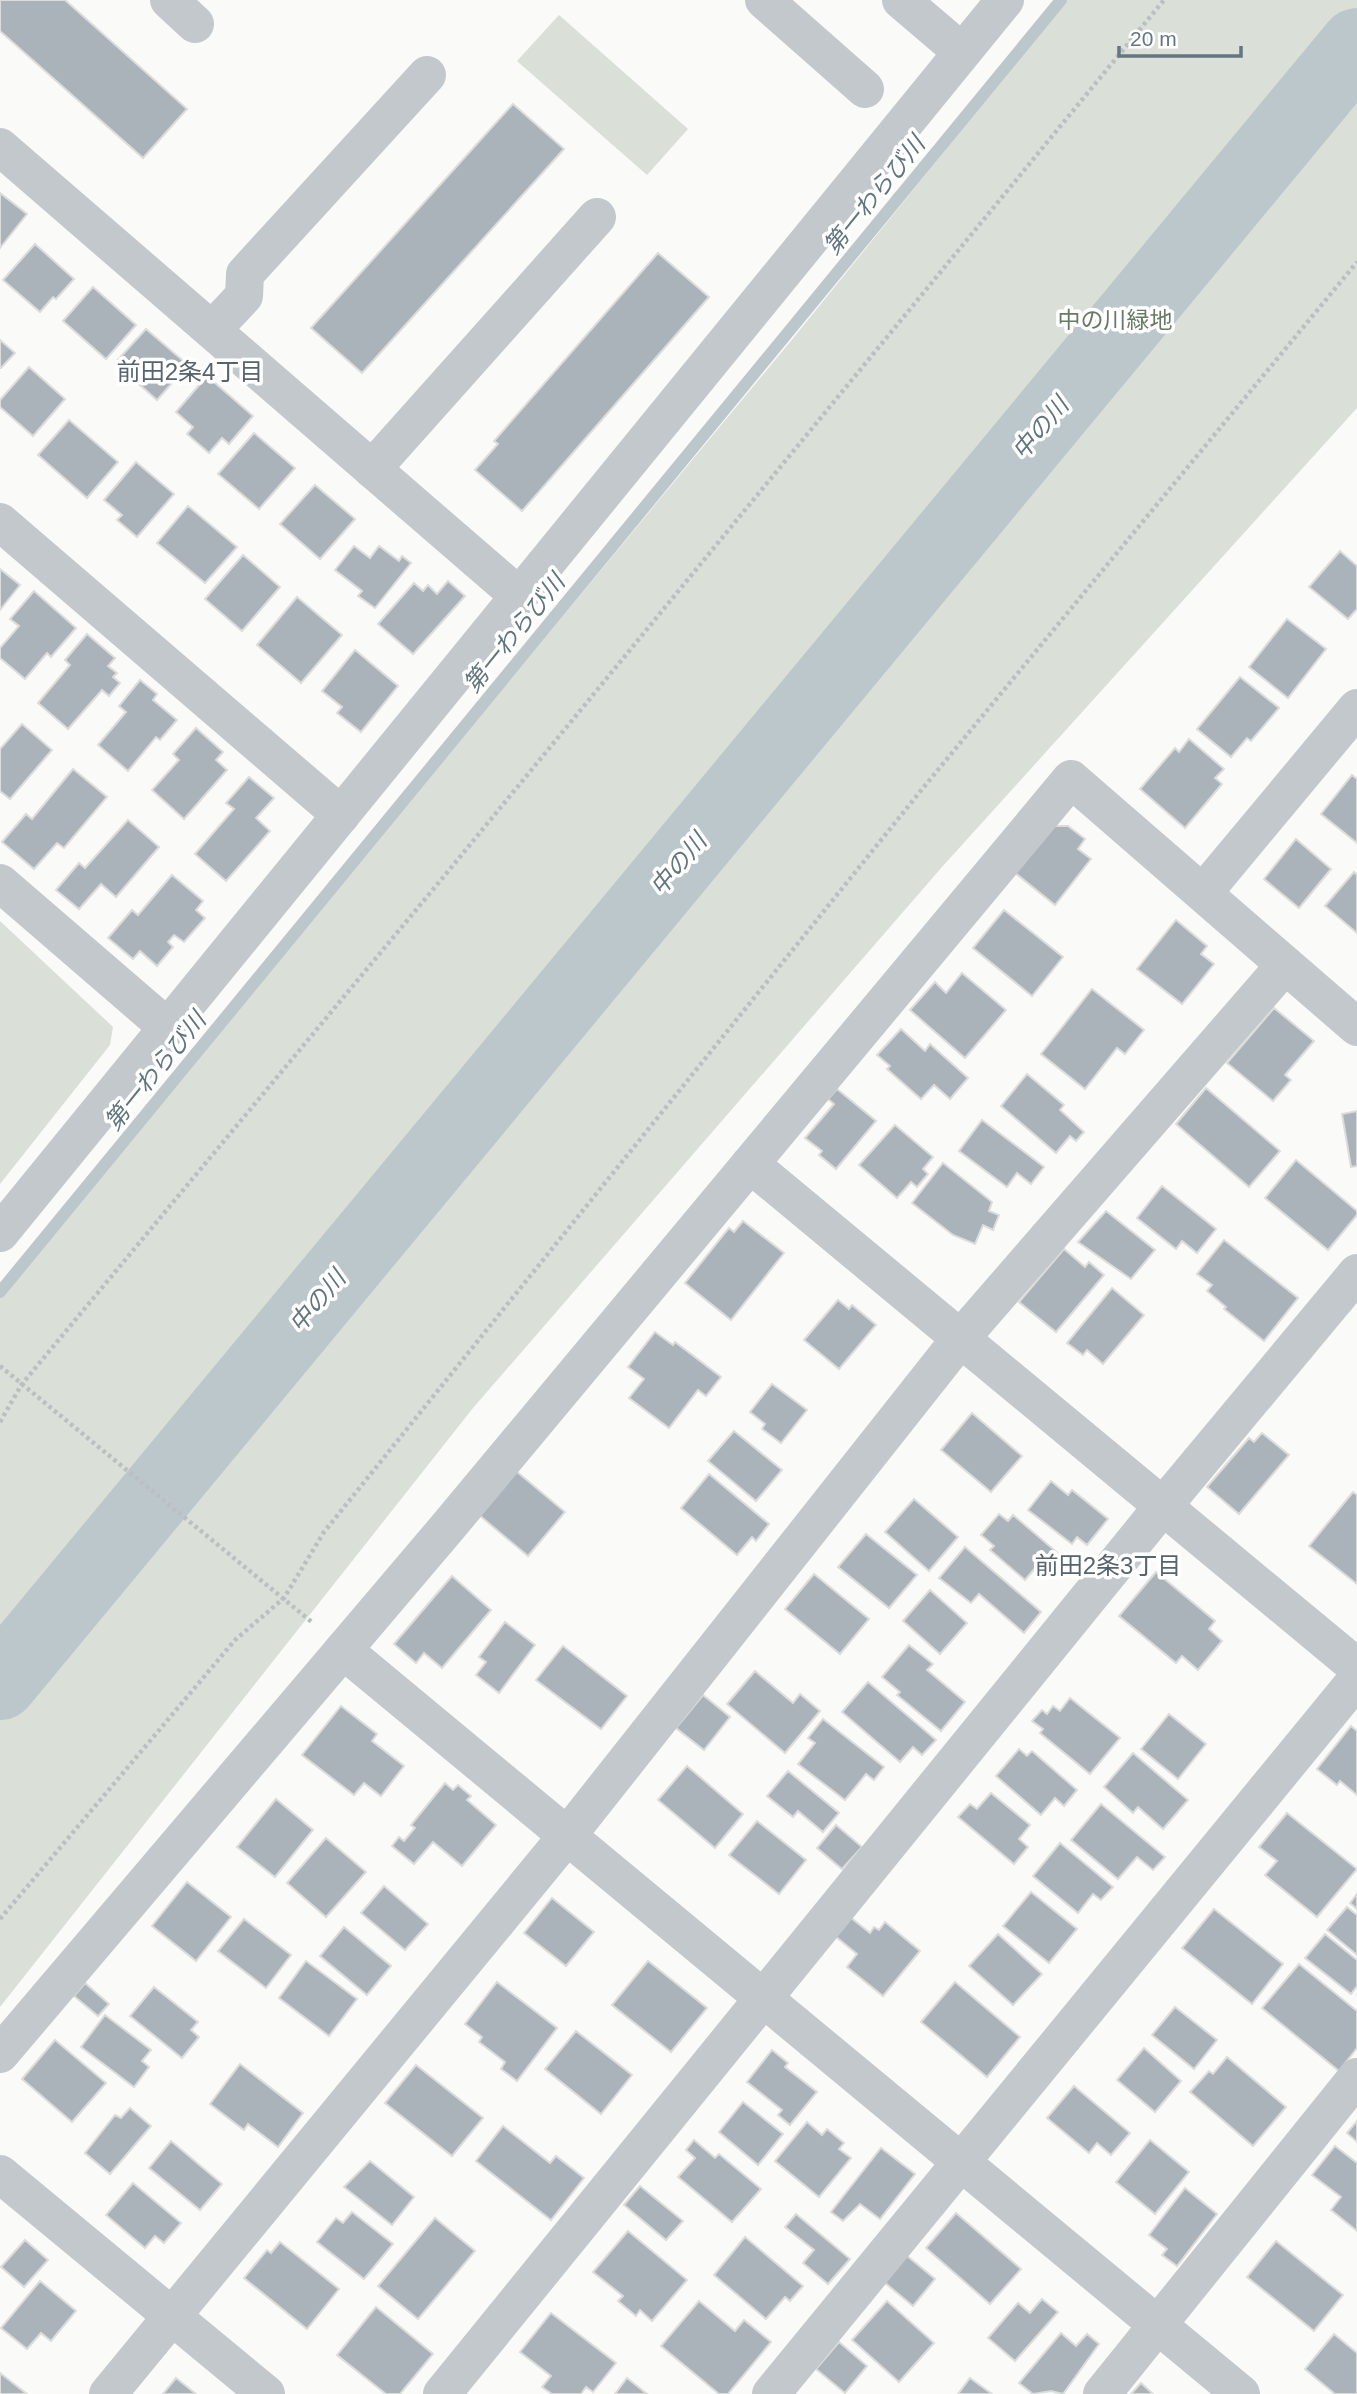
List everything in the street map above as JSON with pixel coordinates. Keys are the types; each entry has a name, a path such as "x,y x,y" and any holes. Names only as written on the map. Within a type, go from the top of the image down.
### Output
{"street":[{"path":"764,0 865,89"},
{"path":"901,0 962,52"},
{"path":"0,1233 1005,0"},
{"path":"212,330 244,296 245,274 427,75"},
{"path":"0,147 519,596"},
{"path":"372,469 597,217"},
{"path":"0,522 341,815"},
{"path":"1203,893 1357,708"},
{"path":"0,2054 343,1650 1071,779 1285,965 1355,1022"},
{"path":"0,883 167,1027"},
{"path":"108,2394 567,1836 960,1339 1285,965"},
{"path":"750,1164 1357,1667"},
{"path":"442,2394 1163,1506 1357,1273"},
{"path":"343,1650 1241,2394"},
{"path":"771,2394 1357,1679"},
{"path":"1102,2394 1357,2077"},
{"path":"0,2174 266,2394"}],"path":[{"path":"0,1422 22,1384 450,869 1164,0"},
{"path":"0,1919 235,1640 284,1598 324,1532 923,788 1357,262"},
{"path":"0,1366 315,1625"}],"green space":[{"name":"中の川緑地","path":"1067,0 1357,0 1357,408 942,867 473,1408 0,2007 0,1295 790,342"},
{"path":"559,15 688,129 647,175 517,61"},
{"path":"0,921 113,1027 110,1045 0,1184"}],"building":[{"path":"0,0 65,0 187,109 143,158 0,31"},
{"path":"513,104 564,149 362,373 311,328"},
{"path":"0,193 27,214 0,248"},
{"path":"35,244 74,279 40,312 3,280"},
{"path":"658,253 709,297 522,511 475,470 498,444 494,441"},
{"path":"93,287 136,325 106,359 63,321"},
{"path":"146,329 188,365 157,400 115,363"},
{"path":"0,340 15,353 1,368 0,368"},
{"path":"29,367 65,399 33,436 0,407 0,400"},
{"path":"207,376 253,416 229,444 222,438 209,453 187,434 193,427 176,412"},
{"path":"69,420 118,462 87,498 38,455"},
{"path":"254,433 295,468 259,509 218,474"},
{"path":"136,462 174,494 137,537 117,520 122,515 104,500"},
{"path":"315,485 355,519 320,559 280,524"},
{"path":"188,506 237,547 205,583 157,543"},
{"path":"354,546 370,558 379,546 399,561 402,556 411,563 375,608 358,596 362,591 335,570"},
{"path":"1340,551 1357,566 1357,609 1348,619 1309,587"},
{"path":"243,555 280,587 242,631 205,599"},
{"path":"0,569 20,585 0,610"},
{"path":"448,581 465,596 413,654 378,624 414,583 423,591 428,585 437,594"},
{"path":"34,591 76,628 51,657 47,653 25,679 0,658 0,648 19,626 10,619"},
{"path":"297,597 342,635 301,683 257,645"},
{"path":"1287,619 1326,649 1288,698 1249,667"},
{"path":"87,634 115,658 108,666 117,673 113,677 120,683 109,696 102,690 68,729 38,703 70,665 65,660"},
{"path":"355,650 398,686 361,732 337,713 342,707 322,691"},
{"path":"1240,677 1279,708 1251,741 1247,738 1231,757 1197,729"},
{"path":"140,680 157,694 153,700 177,720 160,740 156,737 128,771 98,745 126,712 119,706"},
{"path":"22,724 52,750 10,799 0,791 0,749"},
{"path":"196,728 223,752 216,760 227,770 184,819 152,790 179,760 173,754"},
{"path":"1189,739 1224,769 1215,778 1222,784 1185,828 1140,789 1175,748 1179,752"},
{"path":"73,769 107,797 64,848 57,843 34,869 2,842 26,814 32,819"},
{"path":"1352,775 1357,779 1357,843 1321,814"},
{"path":"249,777 274,798 256,818 270,831 226,881 195,854 234,809 226,803"},
{"path":"128,820 159,847 116,897 101,884 79,909 56,890 79,863 85,868"},
{"path":"1050,826 1068,826 1085,839 1078,849 1091,859 1055,905 1014,872"},
{"path":"1296,839 1331,869 1299,908 1264,879"},
{"path":"1354,872 1357,875 1357,933 1325,906"},
{"path":"172,875 203,901 196,910 205,918 184,942 174,935 168,942 173,947 157,966 140,951 133,959 108,938 132,910 138,915"},
{"path":"1004,910 1063,957 1032,996 973,948"},
{"path":"1176,920 1207,946 1201,954 1214,964 1182,1004 1137,969"},
{"path":"962,973 1006,1010 965,1058 910,1010 935,982 946,993"},
{"path":"1092,989 1144,1030 1125,1054 1117,1048 1085,1089 1041,1054"},
{"path":"1274,1008 1314,1041 1285,1075 1291,1080 1273,1101 1227,1063"},
{"path":"901,1029 925,1051 930,1044 968,1078 950,1099 934,1085 921,1099 887,1069 890,1066 877,1055"},
{"path":"1027,1074 1064,1105 1060,1110 1084,1132 1076,1141 1070,1136 1056,1153 1001,1106"},
{"path":"1206,1088 1280,1151 1249,1187 1176,1124"},
{"path":"837,1089 876,1121 836,1169 819,1155 822,1151 805,1138 834,1104 828,1099"},
{"path":"1357,1111 1357,1166 1351,1167 1342,1114"},
{"path":"982,1120 1044,1167 1031,1184 1017,1173 1007,1187 959,1151"},
{"path":"895,1125 933,1157 923,1169 928,1174 917,1187 911,1182 897,1198 859,1165"},
{"path":"1296,1160 1357,1211 1357,1215 1328,1250 1265,1198"},
{"path":"943,1163 992,1202 989,1211 999,1215 993,1230 983,1225 975,1244 953,1235 912,1203"},
{"path":"1162,1186 1216,1229 1197,1253 1182,1241 1176,1249 1137,1218"},
{"path":"1106,1211 1155,1250 1131,1279 1078,1242"},
{"path":"743,1221 784,1253 731,1320 685,1283 729,1228 734,1232"},
{"path":"1224,1240 1298,1298 1264,1341 1224,1309 1226,1307 1207,1291 1212,1285 1197,1274"},
{"path":"1064,1249 1085,1267 1089,1262 1104,1275 1056,1332 1019,1302"},
{"path":"1112,1288 1144,1315 1103,1364 1087,1350 1083,1355 1067,1343"},
{"path":"838,1300 849,1309 852,1305 876,1325 839,1369 804,1340"},
{"path":"655,1332 673,1345 675,1342 721,1377 706,1396 698,1390 669,1428 629,1398 644,1379 628,1367"},
{"path":"772,1384 807,1410 781,1443 762,1429 765,1424 750,1412"},
{"path":"972,1413 1022,1456 991,1492 941,1450"},
{"path":"734,1431 782,1470 756,1501 708,1461"},
{"path":"1262,1433 1289,1455 1239,1514 1207,1487 1249,1438 1254,1442"},
{"path":"516,1471 565,1512 528,1556 479,1515"},
{"path":"709,1474 769,1524 756,1541 752,1537 737,1555 681,1508"},
{"path":"1051,1481 1068,1495 1072,1490 1108,1519 1087,1545 1077,1537 1072,1544 1028,1510"},
{"path":"1353,1492 1357,1495 1357,1584 1309,1546"},
{"path":"914,1499 958,1537 929,1571 885,1532"},
{"path":"999,1514 1008,1521 1013,1515 1059,1554 1043,1573 1036,1567 1025,1580 990,1550 994,1546 981,1535"},
{"path":"866,1534 917,1575 889,1608 838,1567"},
{"path":"965,1547 1041,1612 1024,1633 979,1594 971,1603 939,1578"},
{"path":"1156,1572 1215,1621 1209,1629 1222,1641 1198,1670 1182,1656 1176,1663 1119,1616"},
{"path":"814,1574 869,1619 840,1654 785,1609"},
{"path":"452,1576 491,1610 442,1668 424,1653 416,1663 394,1644"},
{"path":"930,1590 967,1623 940,1654 903,1621"},
{"path":"505,1622 535,1645 499,1693 476,1675 486,1662 479,1657"},
{"path":"909,1645 933,1664 927,1670 965,1702 941,1731 897,1695 900,1692 882,1677"},
{"path":"563,1646 627,1696 601,1729 536,1680"},
{"path":"755,1671 793,1703 800,1694 820,1711 785,1753 727,1704"},
{"path":"868,1682 936,1740 922,1755 913,1747 900,1762 842,1712"},
{"path":"703,1695 730,1717 704,1750 676,1728"},
{"path":"1070,1698 1120,1738 1090,1774 1040,1733 1043,1729 1032,1721 1042,1710 1047,1714 1053,1706 1060,1711"},
{"path":"341,1706 377,1734 372,1741 404,1766 381,1796 364,1783 354,1795 302,1755"},
{"path":"1169,1714 1206,1744 1178,1779 1141,1749"},
{"path":"823,1719 884,1767 874,1780 866,1774 845,1800 798,1764 815,1743 808,1738"},
{"path":"1351,1726 1357,1731 1357,1795 1340,1781 1337,1785 1317,1769"},
{"path":"1019,1749 1027,1756 1032,1751 1077,1790 1064,1806 1055,1798 1041,1815 996,1776"},
{"path":"1133,1753 1188,1800 1163,1829 1138,1807 1133,1813 1104,1787"},
{"path":"687,1766 743,1814 715,1848 658,1800"},
{"path":"788,1771 839,1813 823,1832 798,1811 793,1817 767,1796"},
{"path":"445,1783 453,1790 458,1785 471,1796 467,1800 496,1825 462,1866 433,1842 414,1864 392,1846 399,1837 404,1841 415,1828 411,1825"},
{"path":"991,1793 1030,1825 1019,1839 1028,1847 1014,1864 958,1817 970,1804 977,1809"},
{"path":"276,1799 313,1830 275,1877 237,1847"},
{"path":"1101,1804 1165,1857 1153,1870 1137,1857 1118,1879 1071,1840"},
{"path":"1287,1813 1357,1869 1317,1917 1265,1875 1277,1861 1259,1847"},
{"path":"757,1821 806,1860 779,1894 729,1855"},
{"path":"836,1825 862,1847 842,1869 817,1848"},
{"path":"326,1838 366,1872 326,1917 287,1883"},
{"path":"1060,1843 1113,1887 1101,1900 1093,1894 1078,1913 1033,1876"},
{"path":"187,1882 231,1917 196,1961 152,1926"},
{"path":"384,1886 428,1924 405,1950 361,1913"},
{"path":"1031,1892 1077,1929 1049,1963 1003,1926"},
{"path":"1357,1894 1357,1909 1350,1903"},
{"path":"552,1898 594,1932 566,1966 524,1933"},
{"path":"1347,1907 1357,1915 1357,1955 1327,1930"},
{"path":"1214,1909 1283,1964 1252,2004 1182,1948"},
{"path":"850,1917 870,1933 874,1927 879,1930 885,1922 920,1951 883,1996 847,1967 857,1954 835,1936"},
{"path":"244,1919 291,1955 266,1988 218,1951"},
{"path":"344,1927 391,1966 367,1995 320,1956"},
{"path":"998,1934 1042,1974 1013,2005 969,1966"},
{"path":"1325,1934 1357,1960 1357,1986 1351,1994 1305,1958"},
{"path":"306,1961 357,1999 329,2036 279,1998"},
{"path":"648,1961 707,2008 671,2052 612,2005"},
{"path":"1299,1964 1357,2011 1357,2048 1339,2071 1262,2008"},
{"path":"497,1982 557,2028 517,2081 501,2069 505,2062 479,2042 482,2037 465,2024"},
{"path":"955,1982 1020,2037 987,2077 921,2022"},
{"path":"85,1983 109,2004 98,2016 74,1996"},
{"path":"154,1987 198,2022 191,2030 199,2037 182,2058 130,2016"},
{"path":"1175,2007 1217,2040 1194,2069 1152,2035"},
{"path":"105,2015 151,2050 142,2061 149,2067 134,2087 81,2047"},
{"path":"576,2031 632,2075 601,2114 545,2069"},
{"path":"55,2040 106,2083 72,2122 22,2079"},
{"path":"1144,2048 1181,2081 1155,2112 1117,2080"},
{"path":"772,2050 788,2063 785,2067 817,2092 790,2125 778,2115 782,2110 747,2082"},
{"path":"1227,2057 1286,2107 1253,2146 1190,2092 1209,2071 1213,2074"},
{"path":"240,2064 303,2113 278,2147 248,2124 244,2130 210,2104"},
{"path":"416,2065 483,2118 452,2156 385,2103"},
{"path":"1074,2086 1130,2133 1111,2155 1097,2143 1089,2153 1047,2118"},
{"path":"743,2102 783,2134 758,2165 719,2132"},
{"path":"130,2108 151,2126 110,2174 85,2153 115,2115 121,2118"},
{"path":"1357,2121 1357,2142 1347,2133"},
{"path":"807,2122 822,2135 827,2129 844,2143 839,2149 851,2158 819,2197 775,2161"},
{"path":"503,2126 550,2163 556,2156 584,2178 551,2220 476,2161"},
{"path":"694,2140 715,2158 719,2154 761,2189 732,2222 678,2177 695,2158 686,2150"},
{"path":"1150,2140 1189,2172 1155,2214 1116,2182"},
{"path":"171,2141 222,2184 200,2210 149,2168"},
{"path":"1335,2146 1357,2163 1357,2231 1331,2210 1341,2197 1312,2175"},
{"path":"881,2148 915,2174 880,2219 860,2204 843,2221 831,2212"},
{"path":"370,2161 414,2197 392,2225 344,2187"},
{"path":"133,2183 181,2223 164,2243 155,2236 145,2248 106,2215"},
{"path":"640,2186 683,2221 666,2240 624,2205"},
{"path":"1185,2188 1217,2214 1177,2266 1162,2255 1167,2249 1149,2235"},
{"path":"352,2212 393,2244 364,2279 317,2242 336,2218 343,2223"},
{"path":"956,2213 1021,2269 990,2304 926,2248"},
{"path":"796,2214 850,2259 828,2284 803,2263 814,2250 785,2227"},
{"path":"435,2218 475,2251 418,2319 378,2286"},
{"path":"628,2231 687,2280 652,2321 640,2310 636,2316 618,2301 623,2296 593,2272"},
{"path":"745,2237 803,2286 790,2301 785,2297 766,2319 714,2275"},
{"path":"25,2240 48,2260 24,2287 1,2267"},
{"path":"1276,2241 1343,2295 1314,2331 1247,2277"},
{"path":"280,2242 339,2289 307,2329 244,2278 267,2250 271,2253"},
{"path":"906,2255 935,2279 913,2306 884,2282"},
{"path":"40,2281 76,2311 51,2341 41,2333 27,2349 1,2328"},
{"path":"1042,2299 1058,2312 1015,2361 988,2338 1018,2303 1030,2313"},
{"path":"699,2301 735,2331 744,2320 771,2342 728,2394 719,2394 661,2346"},
{"path":"887,2301 934,2343 899,2382 852,2340"},
{"path":"376,2307 433,2354 400,2394 386,2394 337,2355"},
{"path":"551,2313 616,2363 593,2392 586,2387 581,2394 552,2394 542,2387 551,2376 520,2352"},
{"path":"1061,2333 1076,2346 1087,2334 1099,2344 1063,2394 1051,2391 1033,2394 1019,2383"},
{"path":"1334,2334 1357,2353 1357,2394 1335,2394 1305,2369"},
{"path":"839,2342 867,2366 845,2393 816,2369"},
{"path":"0,2373 27,2394 0,2394"},
{"path":"176,2378 196,2394 163,2394"},
{"path":"627,2378 647,2394 615,2394"},
{"path":"970,2378 992,2394 958,2394"},
{"path":"1141,2383 1153,2394 1131,2394"}],"waterway":[{"name":"第一わらび川","path":"0,1292 1061,0"},
{"name":"中の川","path":"0,1683 1357,45"}],"district":[{"name":"前田2条4丁目","path":"190,371"},
{"name":"前田2条3丁目","path":"1108,1565"}]}
